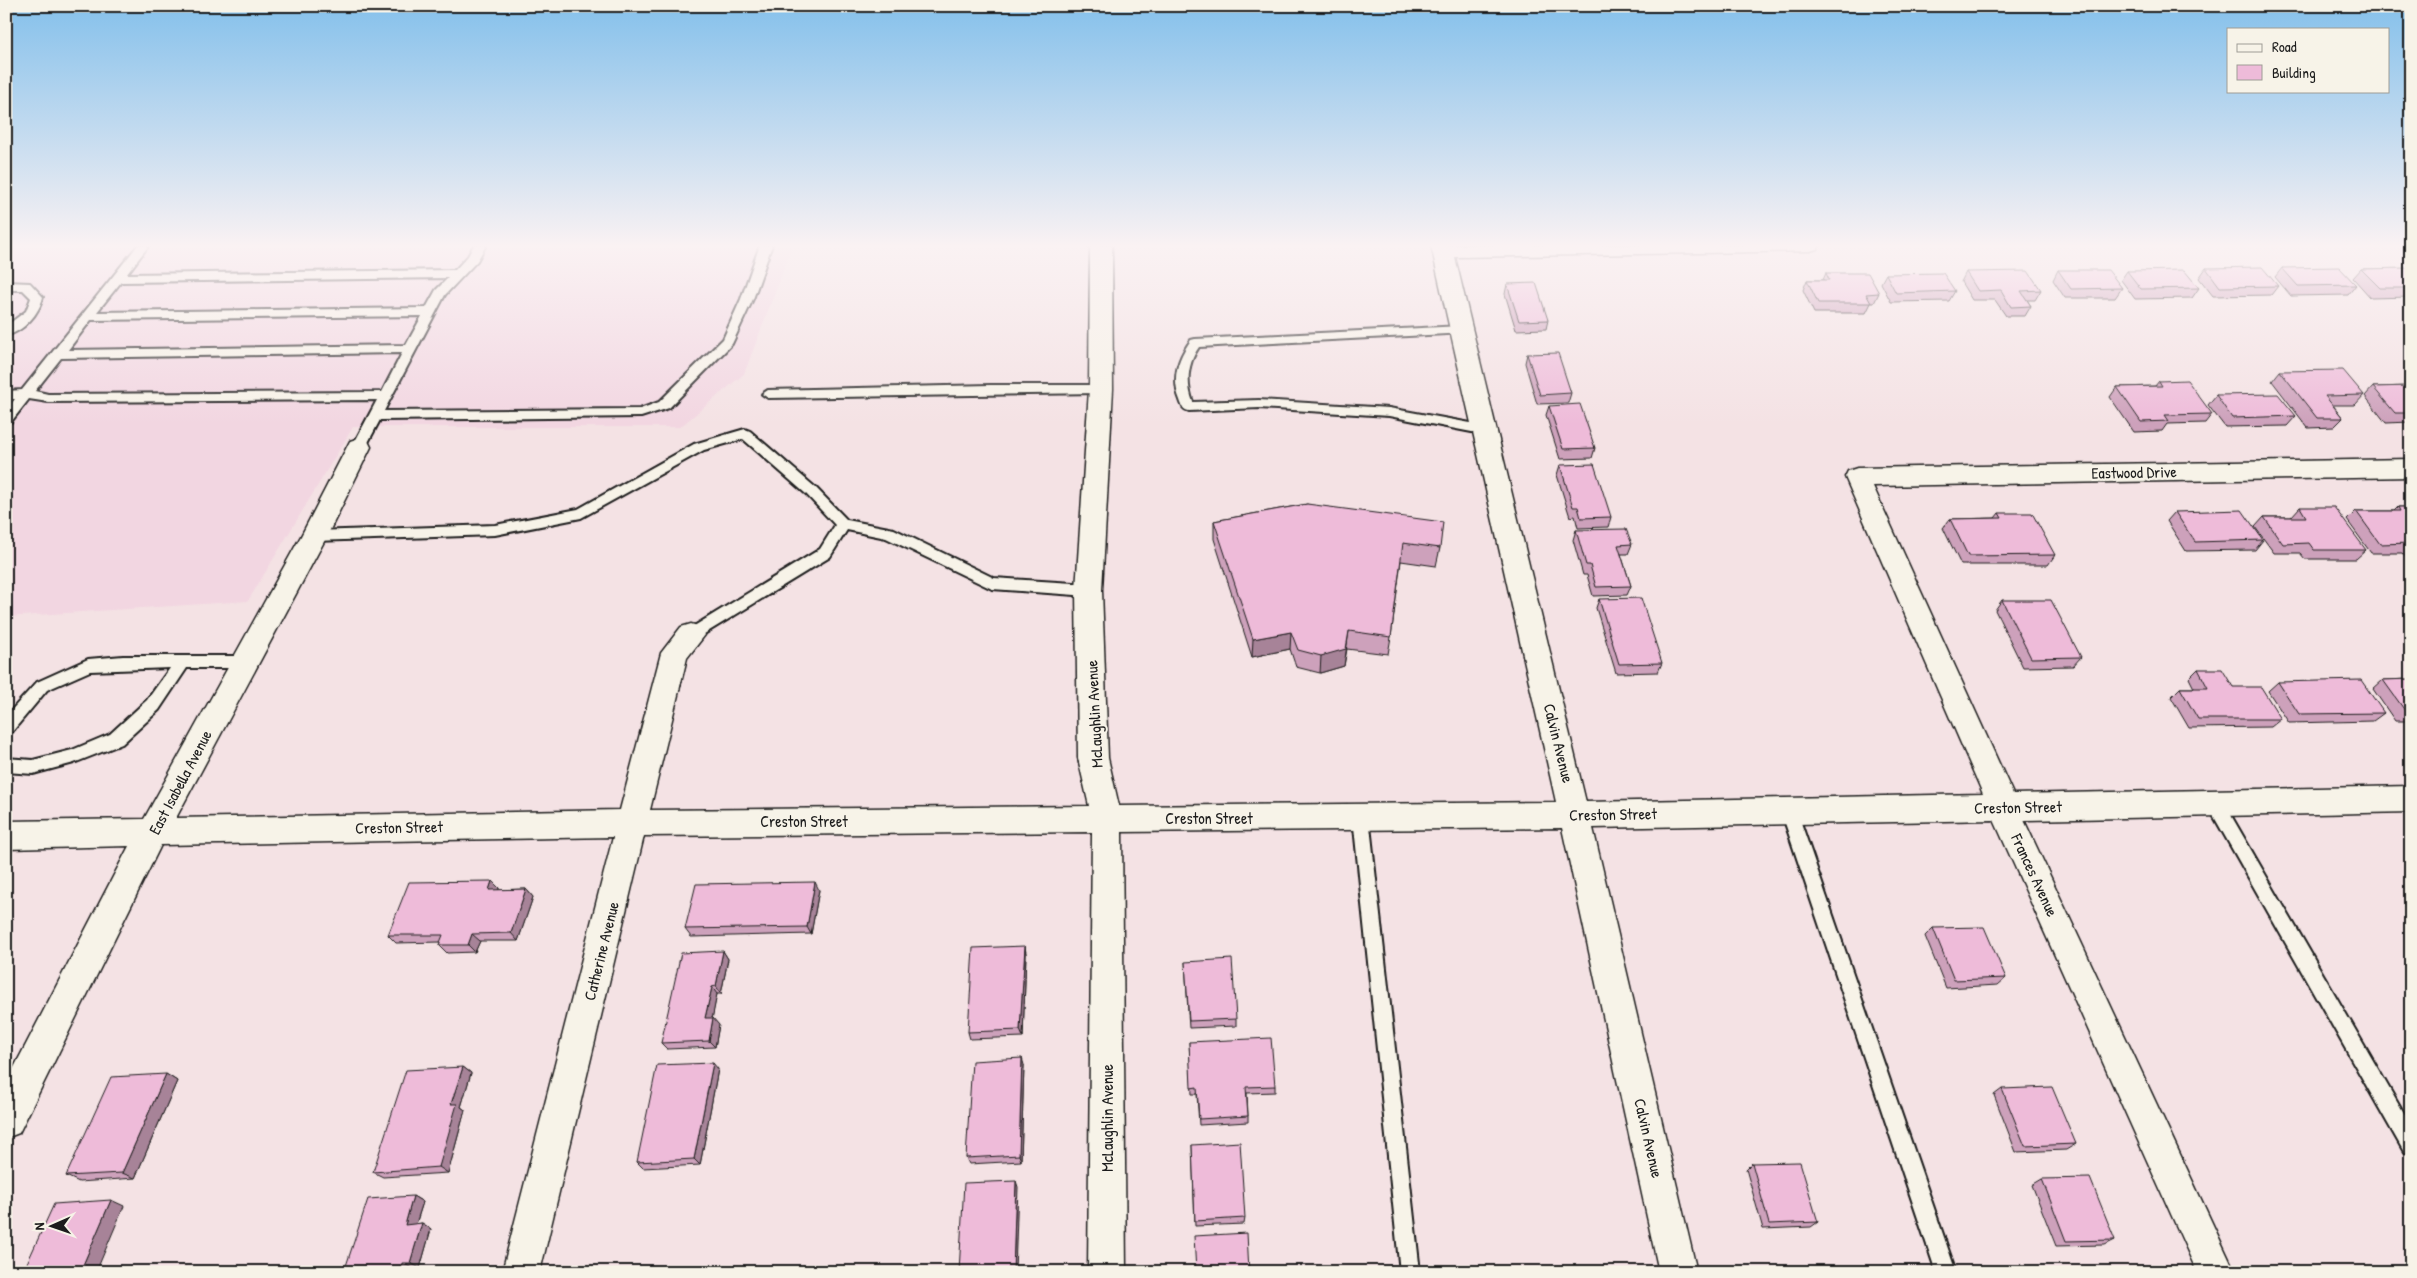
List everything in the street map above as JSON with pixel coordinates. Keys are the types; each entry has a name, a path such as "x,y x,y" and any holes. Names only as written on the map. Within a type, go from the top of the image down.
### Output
{"street":[{"name":"McLaughlin Avenue","path":"1101,305 1101,389 1089,590 1092,758 1107,819 1107,1272"},
{"name":"Calvin Avenue","path":"1456,305 1482,429 1576,815 1678,1272"},
{"name":"East Isabella Avenue","path":"6,1120 153,831 360,448"},
{"name":"Eastwood Drive","path":"1856,476 2411,468"},
{"name":"Frances Avenue","path":"1856,476 2004,808 2216,1272"},
{"name":"Catherine Avenue","path":"521,1272 674,653 691,635"},
{"name":"Creston Street","path":"6,835 633,823 1576,815 2411,800"}],"lane":[{"path":"6,332 25,320 36,305"},
{"path":"6,419 97,305"},
{"path":"360,448 434,305"},
{"path":"376,416 641,413 664,405 728,341 744,305"},
{"path":"88,316 430,312"},
{"path":"1462,330 1194,343 1186,354 1182,374 1182,394 1189,407 1259,404 1389,412 1482,429"},
{"path":"58,354 411,349"},
{"path":"768,394 980,389 1101,389"},
{"path":"6,394 26,394 48,398 386,396"},
{"path":"314,536 495,530 581,513 698,447 745,434 811,491 843,524 889,533 992,583 1089,590"},
{"path":"691,635 825,553 843,524"},
{"path":"6,727 42,686 88,664 123,662 245,662"},
{"path":"6,766 33,767 74,756 116,739 153,705 183,662"},
{"path":"2216,803 2411,1145"},
{"path":"1789,811 1946,1272"},
{"path":"1362,817 1410,1272"}],"shaded area":[{"path":"6,305 770,305 744,374 680,427 353,427 248,601 6,617"}],"building":[{"path":"1514,305 1543,305 1548,320 1519,321"},
{"path":"2010,305 2031,306 2011,307"},
{"path":"1558,353 1571,393 1540,395 1527,354"},
{"path":"2343,370 2364,395 2325,396 2343,418 2317,418 2280,371"},
{"path":"2187,380 2212,414 2165,415 2169,421 2141,422 2117,387 2162,386 2159,381"},
{"path":"2411,386 2411,413 2395,413 2373,387"},
{"path":"2278,394 2296,416 2232,418 2216,395"},
{"path":"1580,404 1595,448 1563,449 1549,406"},
{"path":"1594,464 1611,517 1581,518 1578,507 1573,507 1560,465"},
{"path":"1307,504 1443,522 1440,548 1403,543 1391,637 1349,631 1346,649 1321,656 1298,650 1291,632 1253,639 1214,521"},
{"path":"2300,507 2334,507 2366,550 2314,550 2309,543 2283,544 2264,517 2306,517"},
{"path":"2398,507 2411,507 2411,543 2380,544 2356,511 2400,511"},
{"path":"2242,510 2263,540 2195,542 2175,512"},
{"path":"1999,513 2032,513 2055,555 1968,556 1950,519 2002,518"},
{"path":"1626,529 1632,544 1618,545 1631,586 1596,587 1590,565 1586,565 1576,530"},
{"path":"1641,598 1662,663 1619,664 1599,599"},
{"path":"2002,600 2051,600 2081,657 2031,658"},
{"path":"2198,669 2222,669 2233,687 2261,687 2281,719 2198,719 2180,688 2208,688"},
{"path":"2411,679 2411,712 2406,712 2383,680"},
{"path":"2361,680 2384,713 2299,714 2278,682"},
{"path":"492,881 489,890 526,889 511,933 472,934 468,945 439,945 443,935 388,935 409,882"},
{"path":"815,882 807,927 685,929 696,884"},
{"path":"1984,927 2006,978 1954,980 1933,928"},
{"path":"1025,946 1020,1030 968,1032 973,948"},
{"path":"723,951 716,986 712,987 705,1018 713,1018 709,1041 661,1043 681,953"},
{"path":"1232,959 1236,1019 1189,1021 1185,962"},
{"path":"1271,1038 1275,1086 1246,1087 1248,1116 1199,1119 1197,1087 1191,1088 1189,1042"},
{"path":"1022,1058 1019,1155 966,1158 972,1061"},
{"path":"713,1063 694,1159 637,1162 657,1065"},
{"path":"463,1067 451,1104 457,1104 439,1167 373,1172 406,1070"},
{"path":"166,1074 122,1173 66,1176 111,1077"},
{"path":"2052,1087 2076,1144 2025,1146 2002,1089"},
{"path":"1240,1142 1245,1218 1195,1221 1192,1145"},
{"path":"1800,1162 1818,1222 1769,1224 1752,1163"},
{"path":"2090,1178 2115,1240 2066,1241 2042,1179"},
{"path":"1016,1181 1013,1272 959,1272 964,1183"},
{"path":"413,1196 405,1225 422,1223 410,1263 402,1263 400,1272 344,1272 368,1199"},
{"path":"111,1200 80,1272 23,1272 54,1204"},
{"path":"1247,1233 1249,1272 1196,1272 1194,1236"}]}
